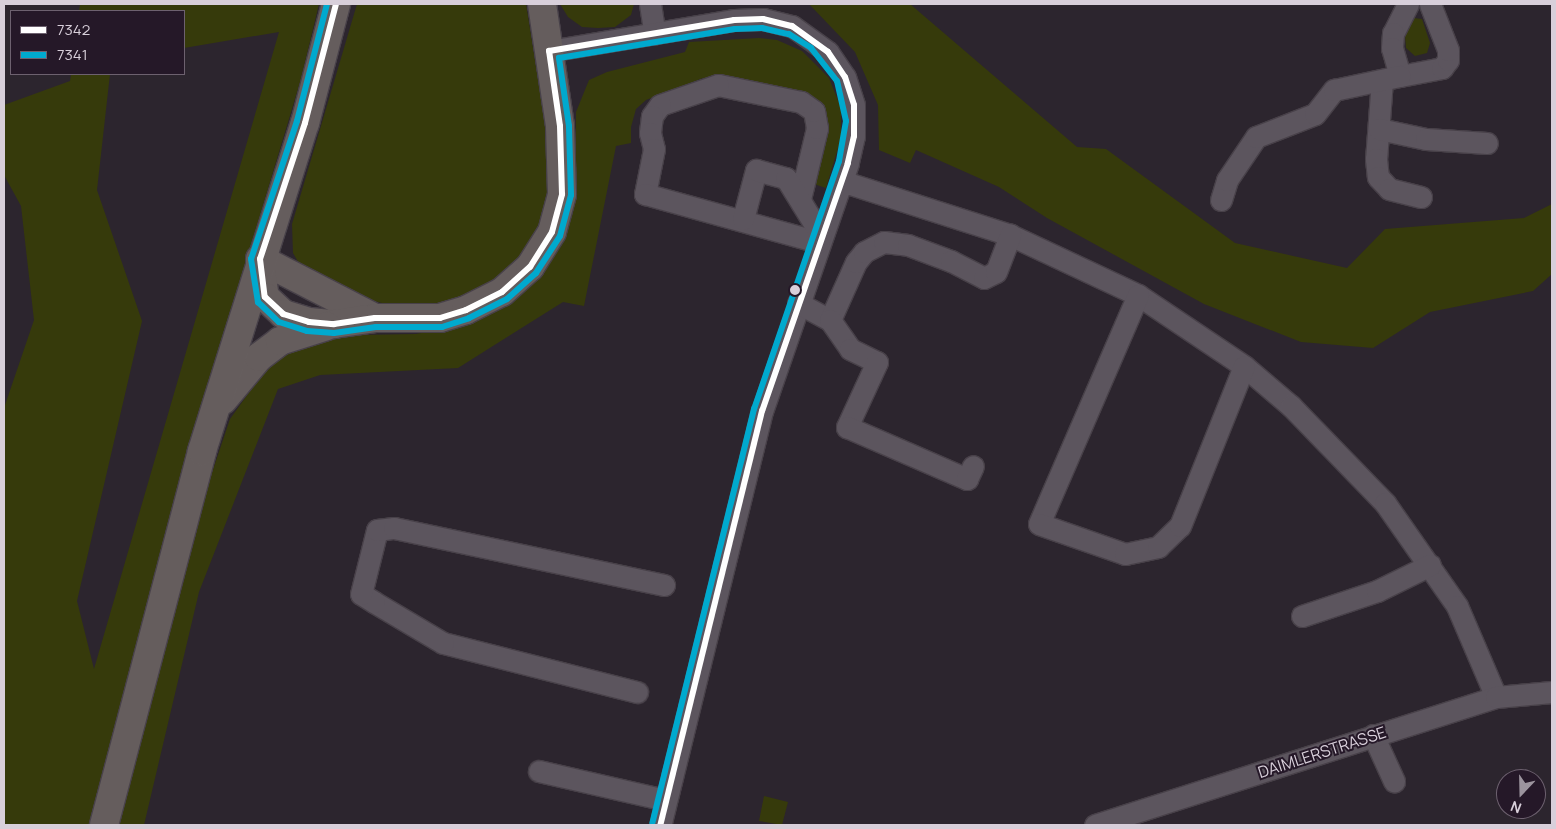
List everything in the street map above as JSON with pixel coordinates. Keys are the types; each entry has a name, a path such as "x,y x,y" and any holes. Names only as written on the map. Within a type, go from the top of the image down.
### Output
{"main road":[{"path":"104,825 215,409 260,259 305,123 336,4"},
{"path":"215,409 259,357 280,341 334,324 376,318 431,319 466,310 502,292 530,266 552,232 562,194 564,162 542,4"},
{"path":"260,259 376,318"},
{"path":"260,259 265,297 283,314 309,322 334,324"}],"street":[{"path":"650,4 655,34"},
{"path":"1408,4 1393,33 1391,78 1379,129 1376,159 1378,177 1389,189 1421,197"},
{"path":"1221,200 1227,180 1256,137 1315,114 1334,90 1442,68 1448,60 1448,50 1430,4"},
{"path":"549,51 734,20 763,19 792,26 817,41 845,77 854,106 854,136 841,181 762,411 660,825"},
{"path":"800,199 817,128 814,111 801,102 718,85 660,105 652,116 650,133 654,149 645,194 820,238"},
{"path":"1379,129 1426,140 1487,143"},
{"path":"743,219 756,170 786,178 800,199 820,238"},
{"path":"841,181 1010,235 1138,295 1244,366 1291,406 1385,503 1457,606 1496,697"},
{"path":"830,320 856,262 864,252 884,242 908,245 951,261 984,278 996,272 1010,235"},
{"path":"1138,295 1039,524 1125,554 1158,547 1180,526 1244,366"},
{"path":"798,303 830,320 850,349 877,362 847,427 967,479 973,466"},
{"path":"638,692 442,643 361,594 377,530 394,528 664,585"},
{"path":"1302,616 1378,591 1430,565"},
{"name":"DAIMLERSTRASSE","path":"1095,825 1253,782 1373,735 1496,697 1552,692"},
{"path":"1373,735 1394,781"},
{"path":"540,770 666,800"}],"green space":[{"path":"80,4 319,4 301,79 190,448 91,825 4,825 4,408 34,320 21,206 4,175 4,105 70,81 71,75 110,75 97,190 142,321 77,601 94,669 279,32 185,48 185,10 79,10"},
{"path":"357,4 526,4 545,123 548,189 539,226 524,253 497,279 461,300 423,307 390,305 358,297 304,272 293,253 292,224"},
{"path":"560,4 634,4 631,15 615,27 598,28 582,27 568,17"},
{"path":"809,4 910,4 1077,147 1106,149 1235,243 1347,268 1385,229 1524,218 1552,204 1552,274 1533,291 1430,312 1373,348 1301,342 1204,304 1047,218 999,187 916,150 910,163 879,150 878,105 855,52"},
{"path":"1414,18 1422,19 1430,43 1427,53 1415,56 1406,48 1405,35"},
{"path":"759,38 777,40 802,51 829,78 841,108 841,138 826,188 814,184 824,151 823,124 815,106 722,80 703,78 646,100 636,109 631,127 631,143 616,146 584,306 563,302 458,368 320,375 278,389 199,592 144,825 114,825 194,526 230,419 263,373 283,353 316,341 360,335 416,334 464,325 575,193 576,112 589,80 607,72 685,52 689,42"},
{"path":"764,796 788,802 782,825 759,821"}],"transit line":[{"name":"7341","path":"327,4 297,121 251,259 258,302 279,322 307,331 334,333 376,327 442,327 469,318 507,299 536,273 560,236 571,195 569,126 559,58 735,29 762,28 789,34 811,48 837,81 846,121 839,161 754,409 652,823"},
{"name":"7342","path":"336,4 305,123 260,259 265,297 283,314 309,322 334,324 375,318 440,318 466,310 502,292 530,267 552,232 562,194 560,126 549,51"},
{"name":"7342","path":"549,51 734,20 763,19 792,26 828,52 845,77 854,105 854,136 848,163 762,411 660,825"}]}
